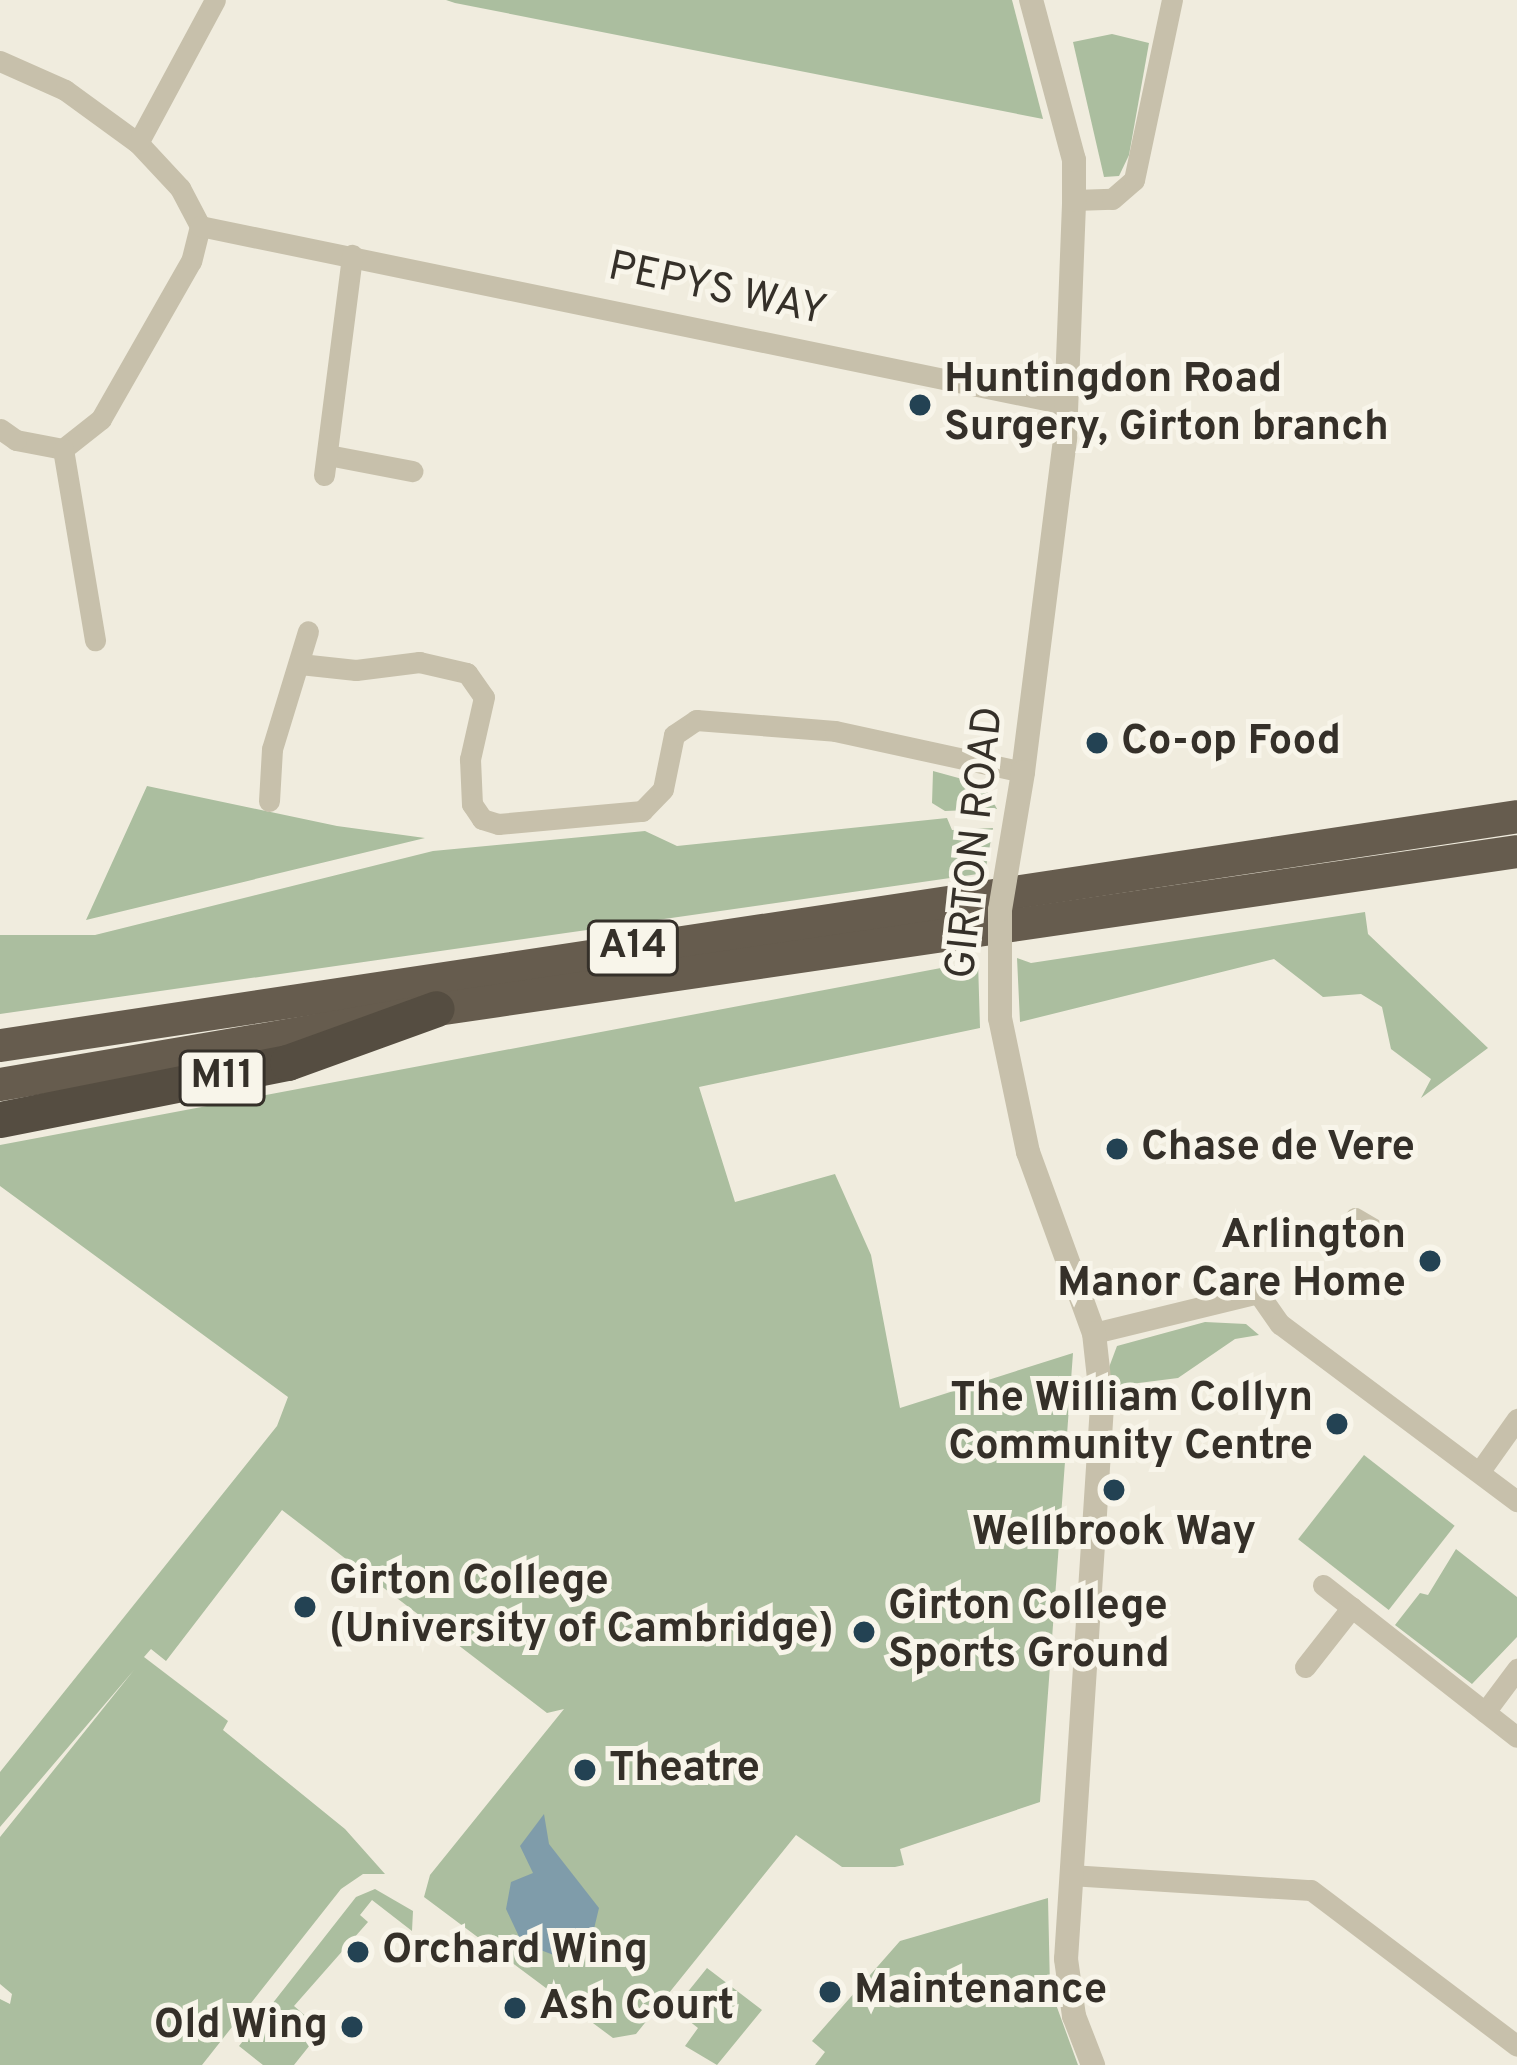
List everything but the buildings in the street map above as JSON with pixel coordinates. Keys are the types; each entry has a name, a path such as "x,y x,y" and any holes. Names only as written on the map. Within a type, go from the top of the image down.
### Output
{"highway":[{"name":"A14","path":"0,1046 1517,816"},
{"name":"A14","path":"0,1084 437,1010 1517,851"},
{"name":"M11","path":"0,1120 288,1063 437,1010"}],"street":[{"path":"138,143 215,0"},
{"name":"GIRTON ROAD","path":"1031,0 1064,116 1074,200 1065,404 1023,772 1000,910 1000,1018 1028,1153 1094,1333 1099,1521 1066,1959 1073,2016 1094,2065"},
{"path":"1074,200 1112,200 1134,180 1172,0"},
{"path":"0,62 65,91 138,143 180,188 200,226 191,261 134,370 101,419 63,449 16,440 0,429"},
{"name":"PEPYS WAY","path":"200,226 1065,404"},
{"path":"352,255 326,465 412,471"},
{"path":"63,449 95,640"},
{"path":"269,801 272,748 308,631"},
{"path":"300,664 356,670 419,662 467,673 484,697 470,759 472,804 482,819 498,824 642,811 663,789 674,735 696,720 835,731 1023,772"},
{"path":"1355,1217 1394,1241"},
{"path":"1094,1333 1258,1293 1280,1324 1517,1501"},
{"path":"1480,1471 1517,1419"},
{"path":"1323,1585 1517,1737"},
{"path":"1305,1667 1352,1607"},
{"path":"1485,1712 1517,1670"},
{"path":"1070,1875 1311,1890 1517,2046"}],"green space":[{"path":"446,0 1012,0 1043,119 455,3"},
{"path":"1112,34 1149,43 1129,155 1119,176 1104,177 1073,42"},
{"path":"933,771 984,785 997,809 945,811 932,803"},
{"path":"147,786 337,826 425,838 86,920"},
{"path":"947,818 952,830 993,828 985,873 0,1014 0,935 95,935 433,851 645,831 677,846"},
{"path":"1365,912 1368,934 1488,1048 1421,1098 1431,1079 1391,1049 1382,1007 1361,994 1323,997 1274,959 1020,1022 1017,958 1031,963"},
{"path":"978,961 980,1028 699,1087 735,1202 835,1174 871,1255 900,1408 1073,1353 1040,1802 900,1849 904,1865 895,1867 842,1867 796,1835 636,2034 613,2038 424,1897 430,1875 564,1709 547,1713 282,1510 166,1661 151,1649 144,1657 228,1721 223,1730 345,1829 385,1874 363,1874 341,1889 202,2065 0,2065 0,1999 10,2004 12,1994 0,1984 0,1837 134,1670 0,1827 0,1772 277,1426 288,1397 0,1186 0,1145"},
{"path":"1205,1322 1246,1324 1259,1335 1235,1339 1178,1378 1115,1386 1108,1370 1117,1346"},
{"path":"1364,1455 1455,1526 1389,1610 1298,1539"},
{"path":"1456,1549 1517,1597 1517,1637 1472,1684 1395,1625 1420,1593 1428,1595"},
{"path":"375,1889 413,1911 412,1931 372,1900 360,1915 368,1922 294,2006 322,2030 294,2065 263,2065 239,2046 356,1897"},
{"path":"1048,1898 1050,1988 1078,2065 815,2065 825,2052 812,2041 900,1941"},
{"path":"707,1968 762,2010 717,2065 685,2046 698,2028 674,2009"}],"water":[{"path":"544,1814 549,1844 599,1908 593,1933 559,1957 522,1943 506,1909 511,1882 533,1873 520,1846"}],"place":[{"name":"Huntingdon Road Surgery, Girton branch","path":"920,405"},
{"name":"Co-op Food","path":"1097,743"},
{"name":"Chase de Vere","path":"1117,1149"},
{"name":"Arlington Manor Care Home","path":"1430,1261"},
{"name":"The William Collyn Community Centre","path":"1337,1424"},
{"name":"Wellbrook Way","path":"1114,1490"},
{"name":"Girton College (University of Cambridge)","path":"305,1607"},
{"name":"Girton College Sports Ground","path":"864,1632"},
{"name":"Theatre","path":"585,1770"},
{"name":"Orchard Wing","path":"358,1952"},
{"name":"Maintenance","path":"830,1992"},
{"name":"Ash Court","path":"515,2008"},
{"name":"Old Wing","path":"352,2027"}]}
